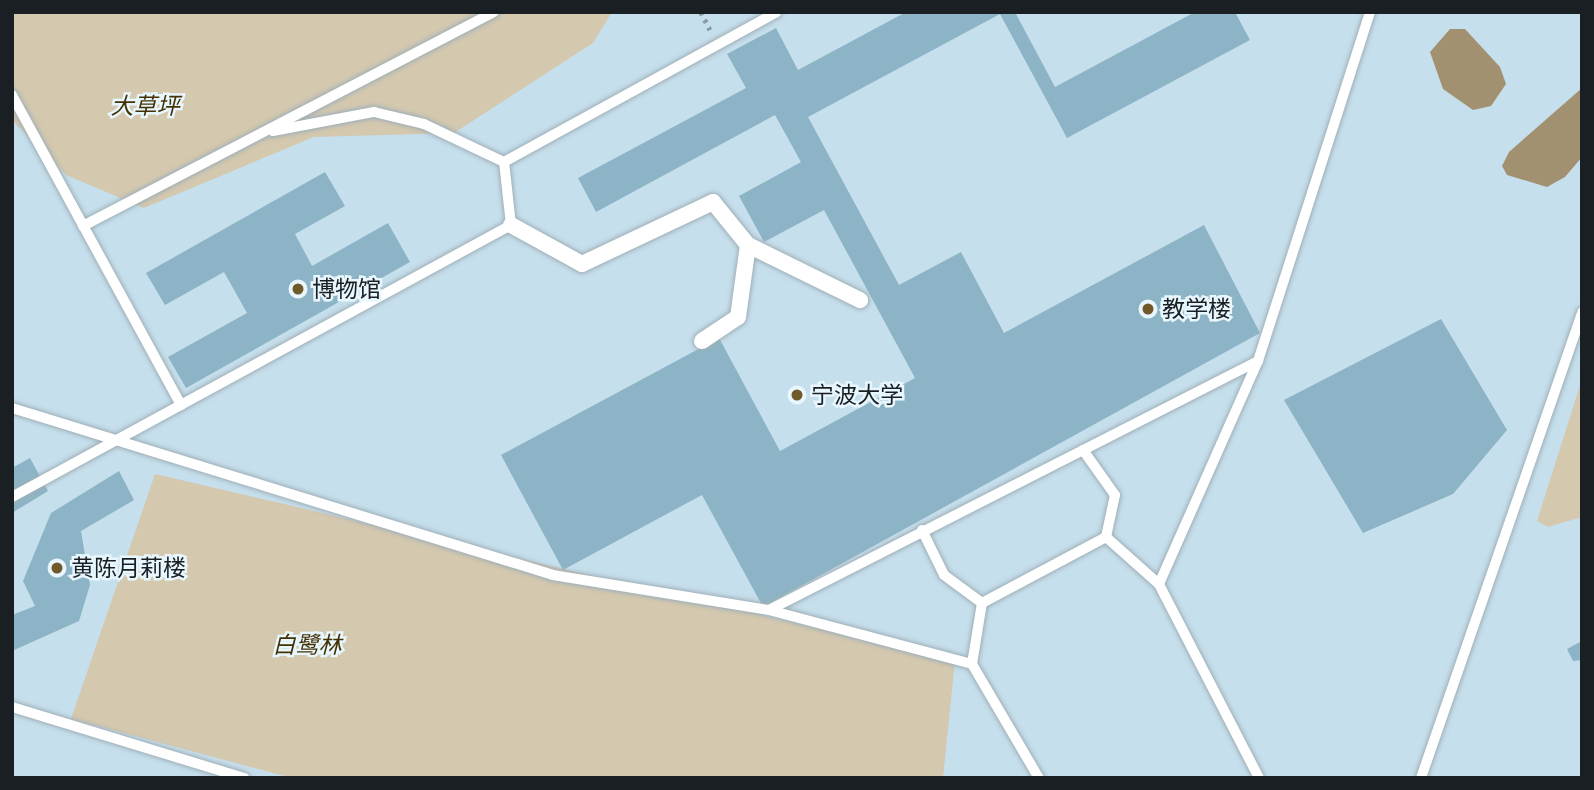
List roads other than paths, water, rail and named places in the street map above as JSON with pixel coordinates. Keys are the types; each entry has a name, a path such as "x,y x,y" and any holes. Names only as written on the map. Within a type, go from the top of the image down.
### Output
{"street":[{"path":"511,225 582,264 713,202 748,246 860,300"},
{"path":"702,341 738,317 748,246"}],"lane":[{"path":"83,226 494,12"},
{"path":"504,162 777,12"},
{"path":"1159,584 1258,361 1370,12"},
{"path":"12,95 181,405"},
{"path":"261,133 374,112 424,124 504,162"},
{"path":"12,497 511,225 504,162"},
{"path":"1421,778 1582,312"},
{"path":"769,610 1258,361"},
{"path":"12,408 122,438 553,575 769,610 972,664"},
{"path":"982,603 1106,537 1115,495 1083,450"},
{"path":"922,530 944,575 982,603"},
{"path":"1106,537 1159,584 1259,778"},
{"path":"982,603 972,664 1040,778"},
{"path":"12,707 244,778"}],"place":[{"name":"博物馆","path":"298,289"},
{"name":"教学楼","path":"1148,309"},
{"name":"宁波大学","path":"797,395"},
{"name":"黄陈月莉楼","path":"57,568"}],"park label":[{"name":"大草坪","path":"145,106"},
{"name":"白鹭林","path":"307,645"}]}
